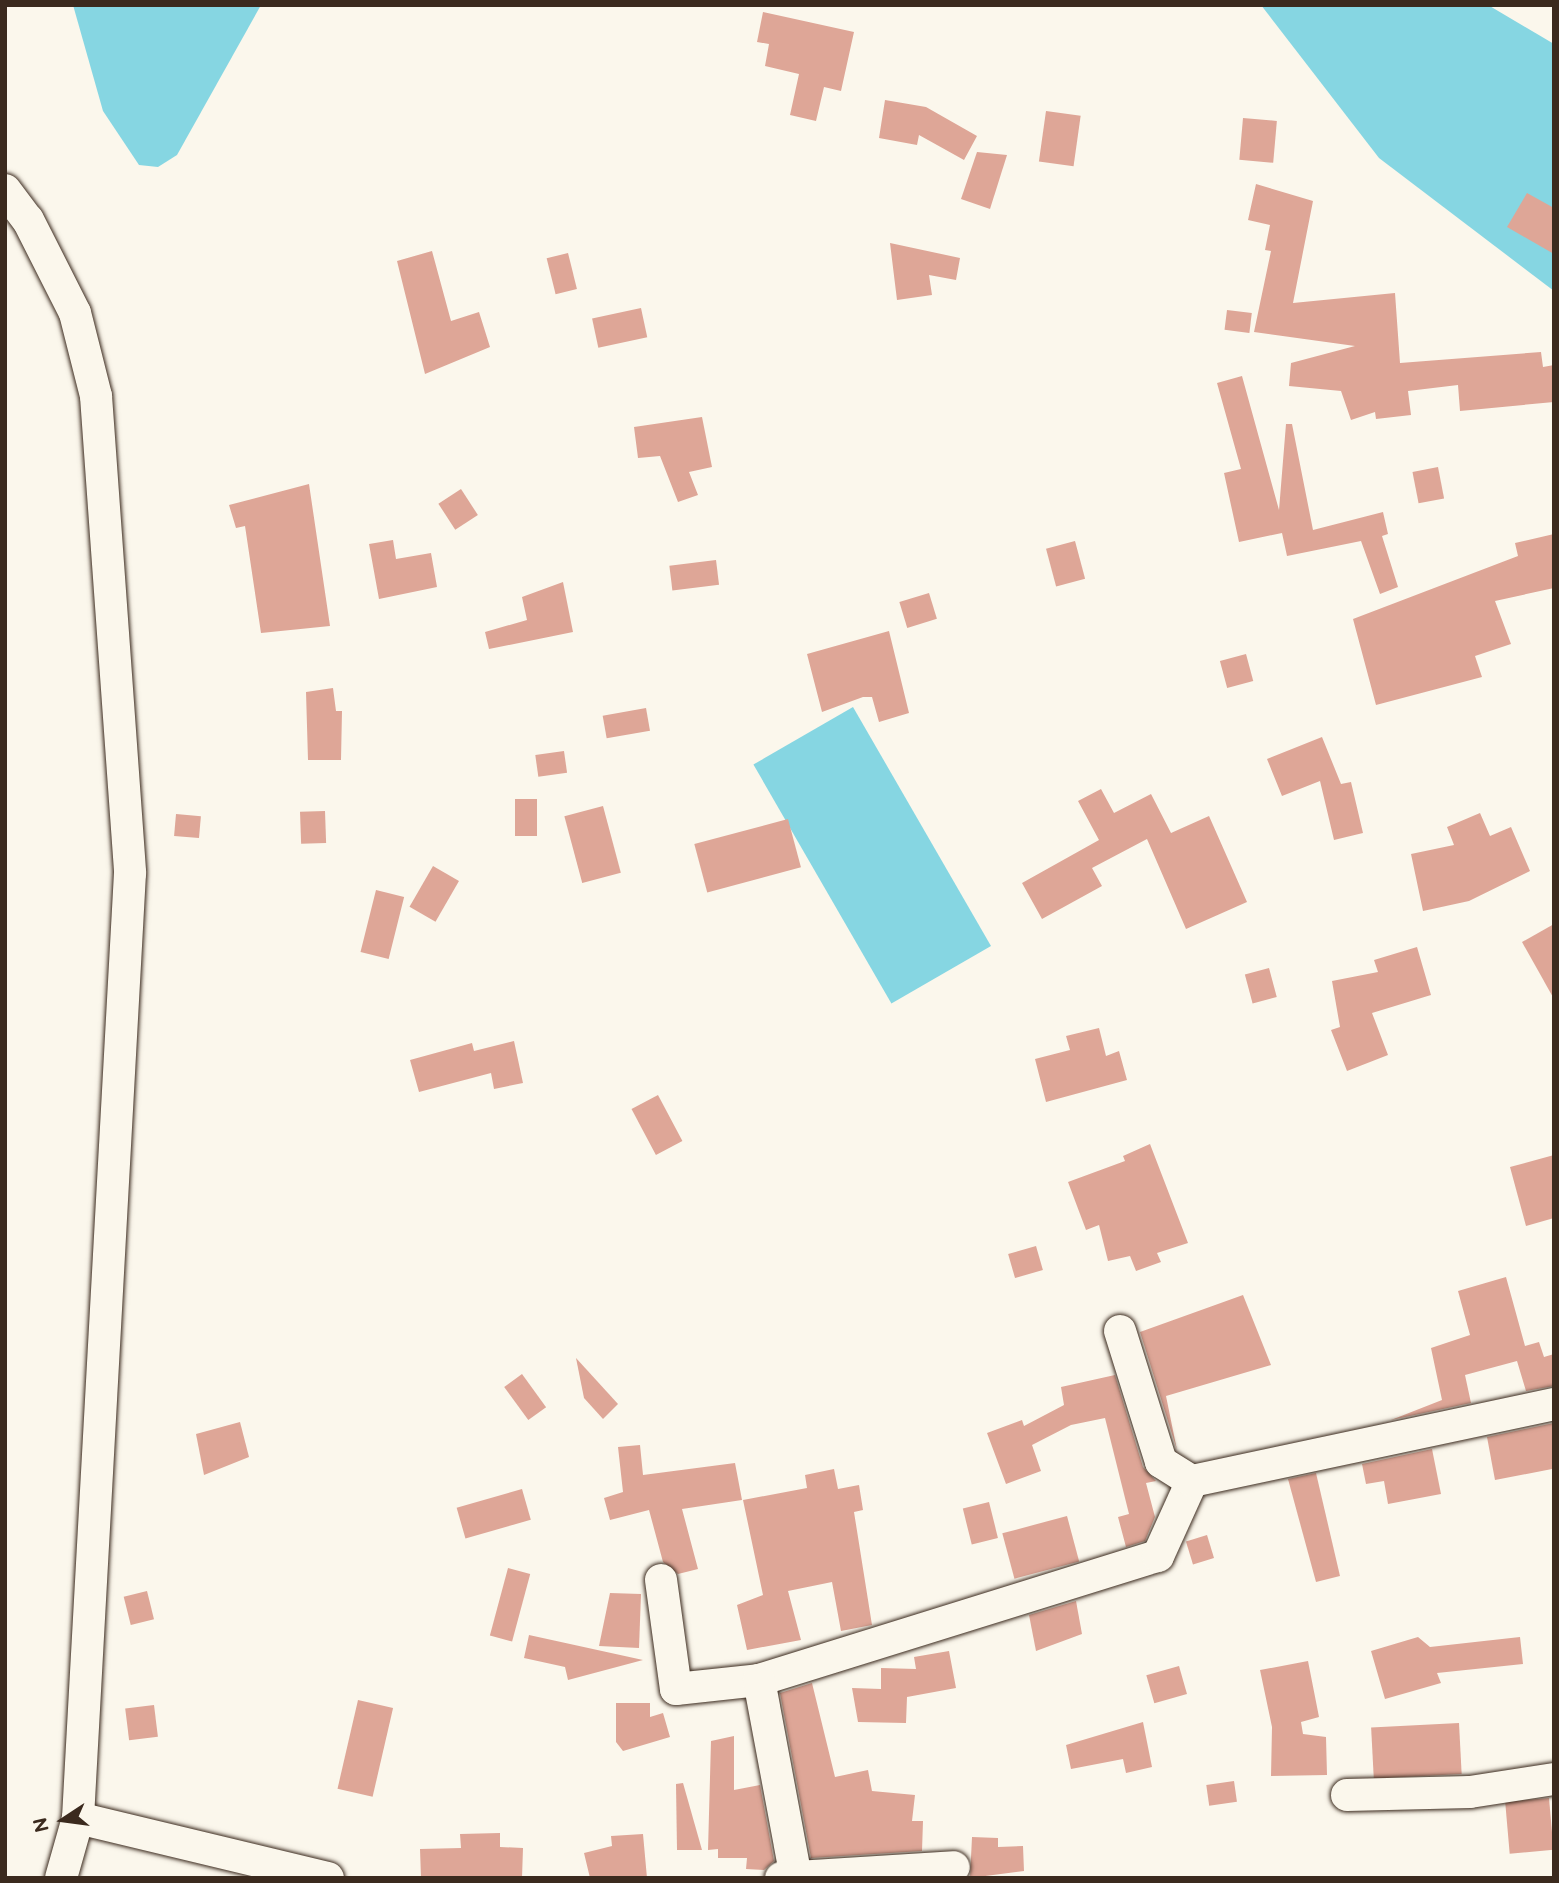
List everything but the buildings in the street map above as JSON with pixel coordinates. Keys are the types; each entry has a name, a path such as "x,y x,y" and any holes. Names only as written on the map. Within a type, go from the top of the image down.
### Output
{"street":[{"path":"5,190 28,220 75,313 96,396 131,873 78,1818 61,1878"},
{"path":"1120,1331 1161,1462 1192,1481 1554,1404"},
{"path":"661,1580 677,1689 759,1679 1158,1556 1192,1481"},
{"path":"759,1679 796,1877"},
{"path":"1347,1795 1470,1792 1554,1779"},
{"path":"78,1818 328,1878"},
{"path":"781,1878 954,1867"}],"water":[{"path":"73,5 261,5 177,155 158,167 139,165 103,111"},
{"path":"1261,5 1488,5 1554,44 1554,291 1379,158"},
{"path":"853,707 991,946 891,1004 753,764"}]}
